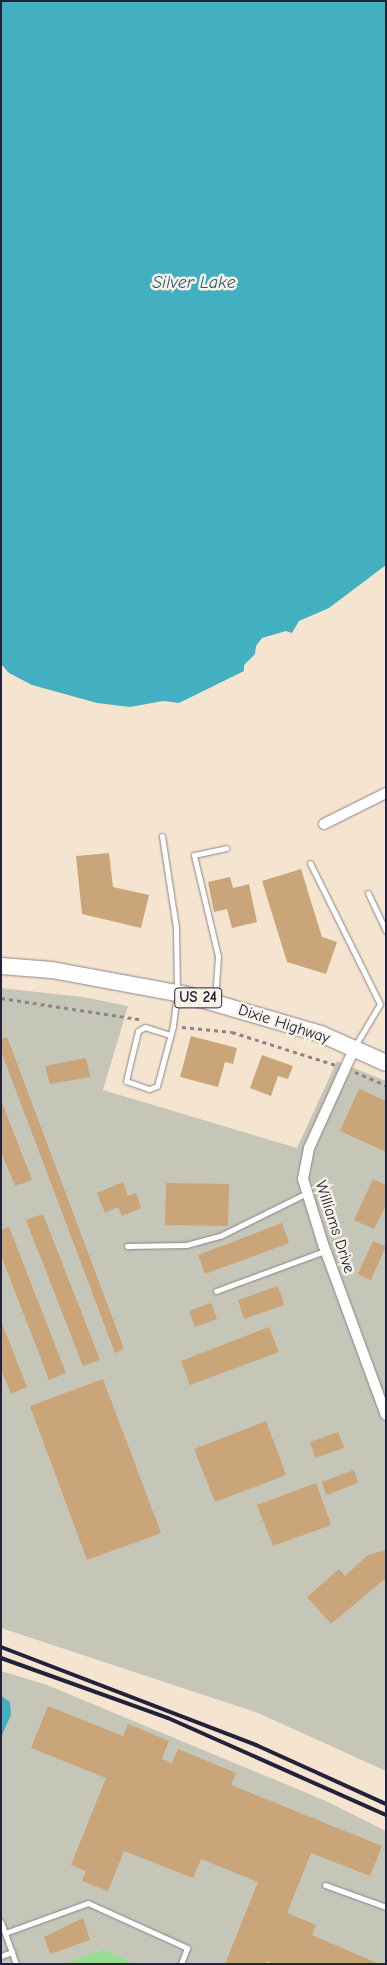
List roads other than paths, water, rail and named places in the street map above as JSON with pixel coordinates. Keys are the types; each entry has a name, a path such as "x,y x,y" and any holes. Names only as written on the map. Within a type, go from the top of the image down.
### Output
{"main road":[{"name":"Dixie Highway","path":"1,966 52,970 177,993 321,1034 386,1063"}],"street":[{"path":"324,824 386,793"},
{"name":"Williams Drive","path":"354,1049 309,1148 303,1180 325,1251 386,1414"}],"lane":[{"path":"162,836 176,928 177,993 169,1035 157,1086 149,1089 126,1081 138,1031 145,1027 169,1035"},
{"path":"215,1003 218,956 194,855 226,848"},
{"path":"310,863 380,1004 386,1007"},
{"path":"368,893 386,931"},
{"path":"354,1049 380,1004"},
{"path":"127,1246 186,1245 220,1236 307,1193"},
{"path":"216,1291 325,1251"},
{"path":"325,1885 386,1907"},
{"path":"5,1933 88,1903 187,1948 181,1964"},
{"path":"1,1922 16,1964"},
{"path":"1,1956 12,1952"}],"water":[{"name":"Silver Lake","path":"1,1 386,1 386,565 329,608 299,621 292,633 286,631 262,638 256,646 255,654 244,665 244,671 179,703 163,701 130,707 97,703 32,685 9,673 1,664"},
{"path":"1,1696 10,1702 11,1715 1,1737"}],"railway":[{"path":"1,1647 256,1745 386,1804"},
{"path":"1,1658 168,1718 386,1815"}]}
